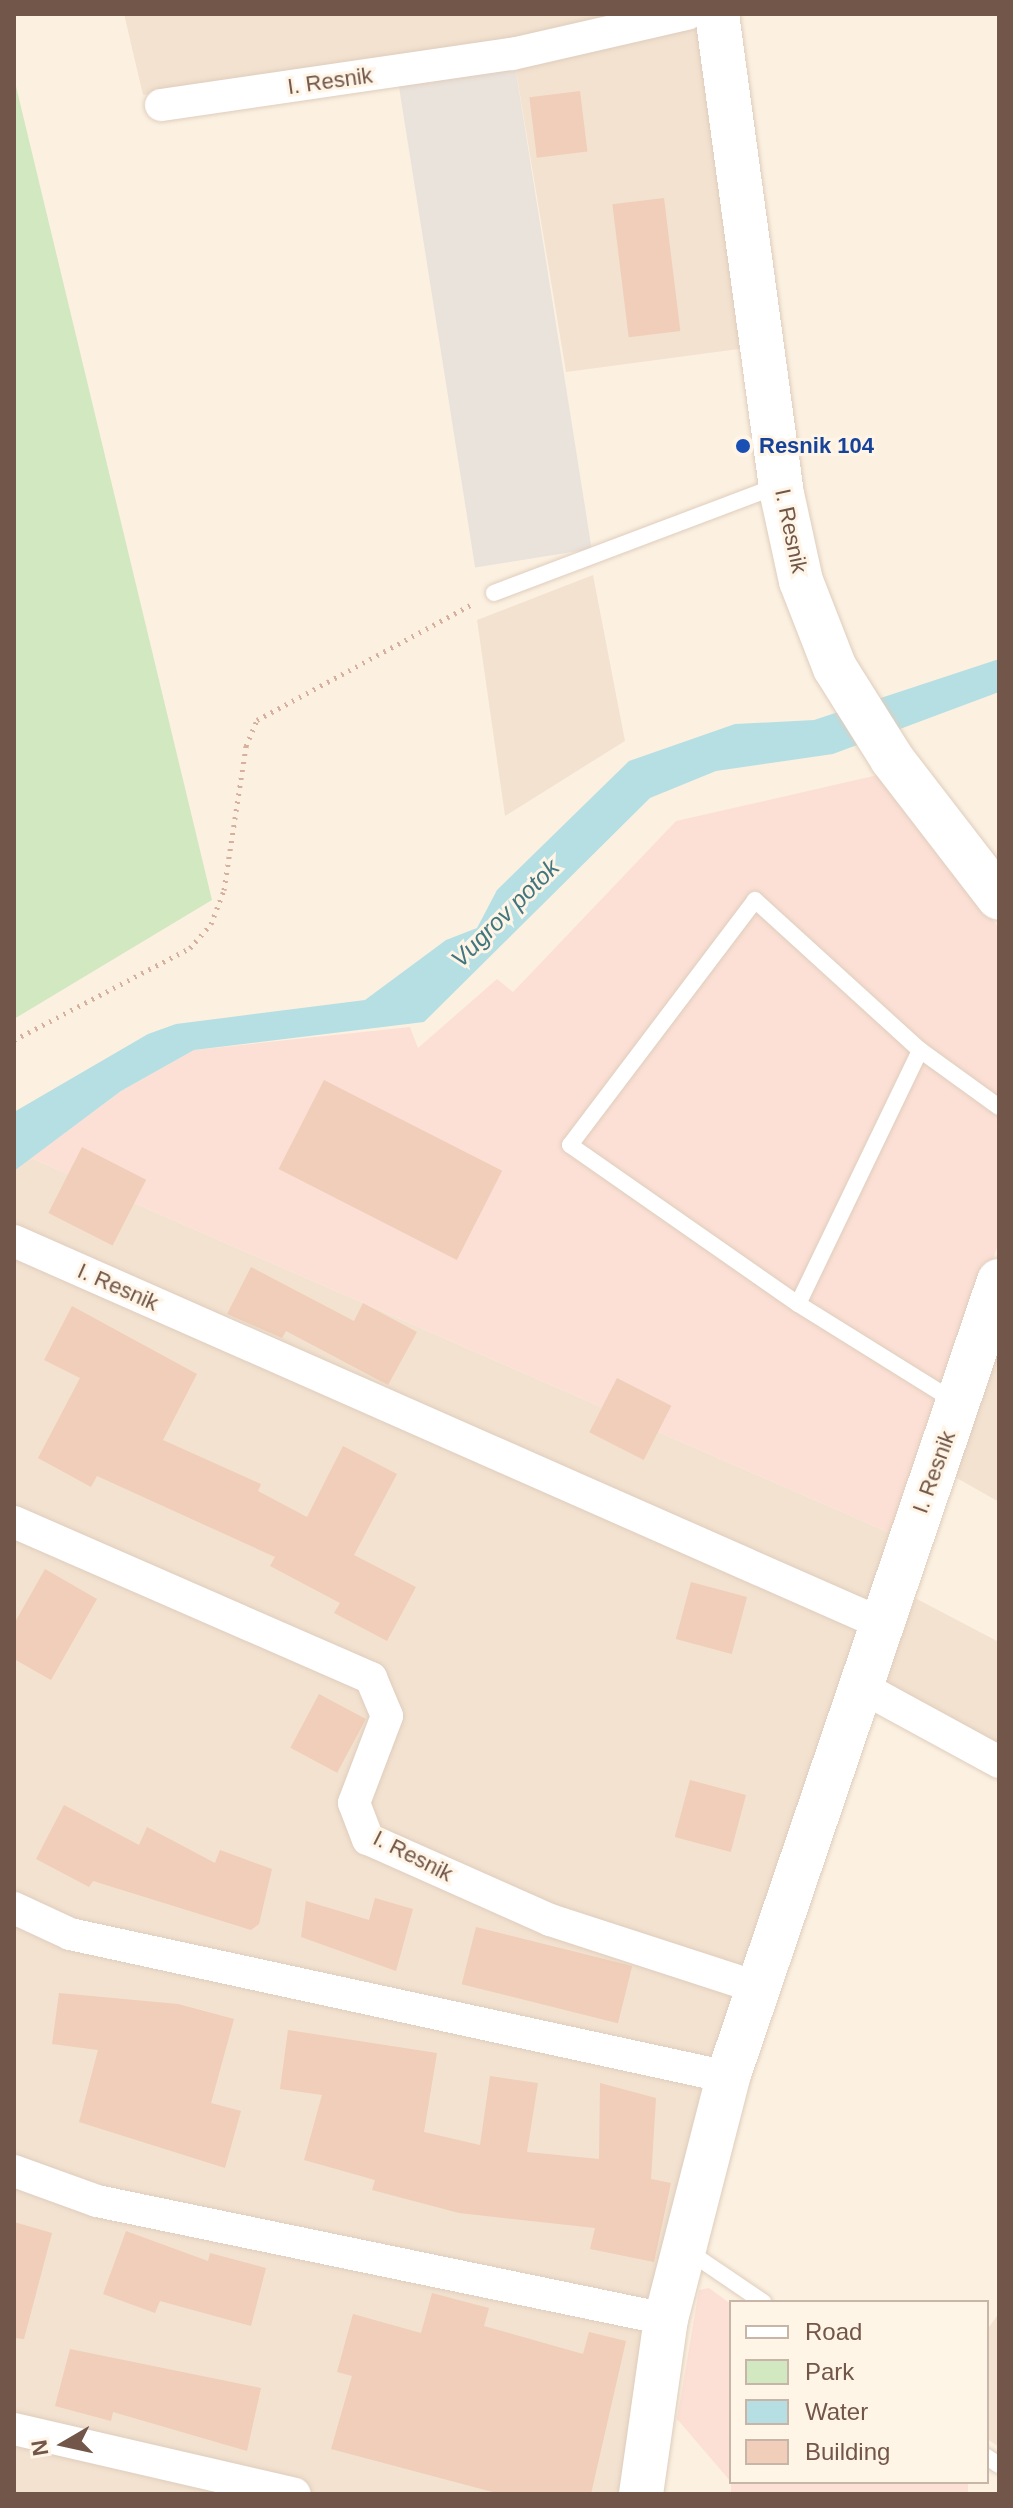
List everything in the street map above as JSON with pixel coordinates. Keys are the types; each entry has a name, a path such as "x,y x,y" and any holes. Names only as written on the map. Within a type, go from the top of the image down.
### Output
{"street":[{"name":"I. Resnik","path":"161,105 512,54 687,14"},
{"name":"I. Resnik","path":"717,14 781,485 801,581 835,668 892,759 999,898"},
{"name":"I. Resnik","path":"14,1241 880,1623"},
{"name":"I. Resnik","path":"641,2494 666,2319 728,2077 858,1685 994,1310"},
{"name":"I. Resnik","path":"14,1522 371,1678 387,1716 354,1803 368,1839 550,1920 756,1987"},
{"path":"858,1685 999,1762"},
{"path":"14,1908 70,1934 728,2077"},
{"path":"14,2171 97,2201 666,2319"},
{"path":"14,2429 295,2494"}],"lane":[{"path":"494,593 781,485"},
{"path":"959,1404 798,1304 570,1145 755,900 920,1050 999,1107"},
{"path":"798,1304 920,1050"},
{"path":"683,2248 760,2300"}],"path":[{"path":"14,1040 190,948 211,924 224,890 246,746 257,720 494,593"}],"shaded area":[{"path":"124,14 697,14 746,348 566,372 515,65 143,95"},
{"path":"515,65 592,549 475,567 398,83"},
{"path":"593,575 625,741 505,816 477,620"},
{"path":"882,774 999,928 999,1242 897,1536 31,1158 121,1091 194,1050 410,1027 418,1048 497,979 513,992 676,821"},
{"path":"31,1158 897,1536 685,2287 657,2494 14,2494 14,1167"},
{"path":"999,1343 999,1502 955,1477"},
{"path":"915,1598 999,1642 999,1768 880,1698"},
{"path":"709,2288 729,2303 729,2480 677,2419 699,2290"},
{"path":"999,2313 999,2447 989,2440 989,2327"},
{"path":"731,2484 968,2484 968,2494 731,2494"}],"green space":[{"path":"14,78 212,900 14,1019"}],"water":[{"name":"Vugrov potok","path":"999,659 999,692 833,754 716,771 650,798 424,1022 194,1050 121,1091 14,1171 14,1112 148,1034 176,1024 365,1000 446,940 477,928 497,890 629,761 735,724 814,720"}],"building":[{"path":"580,91 587,152 537,158 529,97"},
{"path":"664,198 680,331 629,337 612,204"},
{"path":"324,1080 502,1171 457,1260 279,1169"},
{"path":"82,1147 146,1180 113,1246 48,1213"},
{"path":"251,1267 354,1321 363,1303 417,1332 388,1385 286,1331 282,1338 227,1314"},
{"path":"72,1306 197,1374 163,1440 261,1484 258,1491 307,1517 343,1446 397,1474 354,1555 416,1587 387,1641 334,1613 340,1603 270,1566 275,1557 97,1476 91,1487 38,1458 80,1378 44,1360"},
{"path":"617,1378 671,1406 644,1460 589,1432"},
{"path":"45,1569 97,1599 51,1680 14,1659 14,1624"},
{"path":"691,1582 747,1597 732,1654 676,1639"},
{"path":"319,1694 366,1719 337,1773 290,1748"},
{"path":"690,1780 746,1795 731,1852 675,1837"},
{"path":"64,1805 139,1845 147,1827 215,1863 220,1850 272,1869 259,1924 251,1930 93,1881 89,1887 36,1859"},
{"path":"375,1898 413,1909 396,1971 301,1937 306,1901 369,1920"},
{"path":"476,1927 632,1966 618,2023 462,1984"},
{"path":"59,1993 178,2004 234,2019 211,2103 241,2111 225,2168 79,2122 98,2050 52,2044"},
{"path":"288,2030 437,2053 424,2132 480,2145 490,2076 538,2083 527,2152 599,2159 600,2083 656,2098 651,2179 671,2183 654,2262 590,2249 595,2228 459,2213 372,2190 375,2180 304,2160 322,2095 280,2089"},
{"path":"14,2222 52,2233 24,2339 14,2338"},
{"path":"126,2231 208,2261 210,2253 266,2268 251,2326 160,2301 155,2313 103,2294"},
{"path":"432,2293 489,2308 484,2326 583,2354 589,2332 626,2341 591,2494 500,2494 331,2449 352,2376 337,2372 353,2314 421,2333"},
{"path":"70,2349 261,2388 247,2451 113,2412 111,2421 55,2406"}],"place":[{"name":"Resnik 104","path":"743,446"}]}
